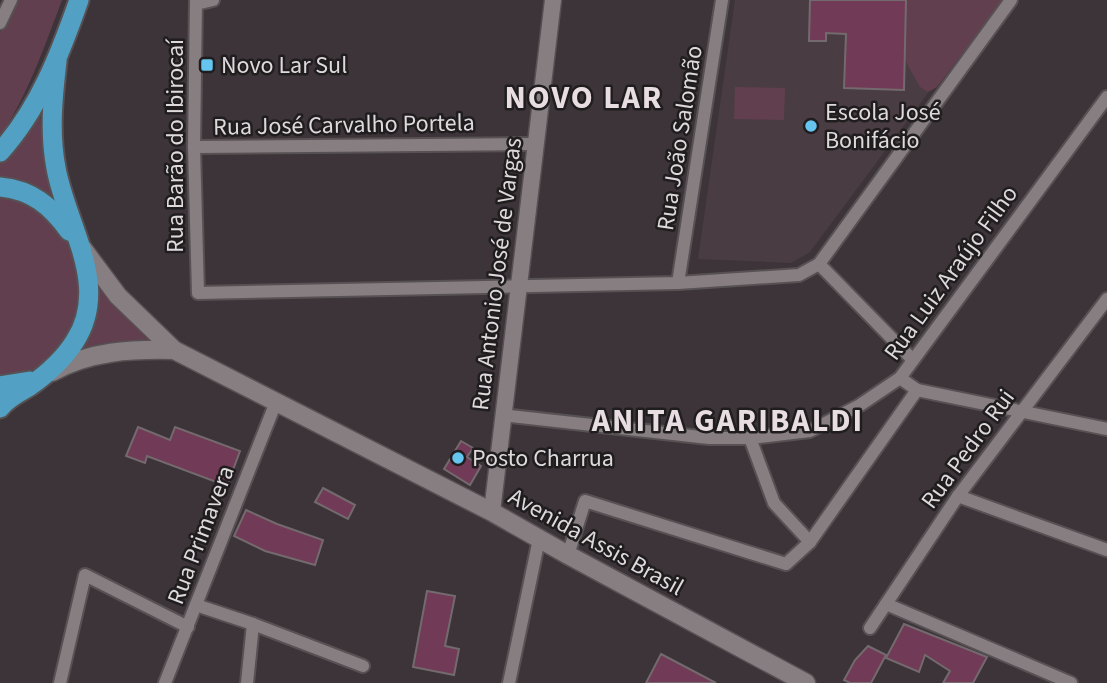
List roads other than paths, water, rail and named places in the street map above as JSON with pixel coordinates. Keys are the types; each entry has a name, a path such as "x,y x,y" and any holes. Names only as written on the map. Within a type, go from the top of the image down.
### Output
{"highway":[{"path":"0,152 28,115 57,61 79,0"},
{"path":"0,408 55,365 74,343 88,310 90,285 55,166 52,103 57,61"},
{"path":"0,187 40,199 79,243"},
{"path":"0,386 38,380"}],"main road":[{"name":"Avenida Assis Brasil","path":"79,243 118,296 174,350 492,512 806,683"},
{"name":"Avenida Assis Brasil","path":"38,380 67,364 89,356 139,350 174,350"}],"street":[{"path":"0,23 10,0"},
{"path":"196,2 213,0"},
{"name":"Rua Antonio José de Vargas","path":"492,512 553,0"},
{"name":"Rua João Salomão","path":"678,283 722,0"},
{"path":"518,286 678,283 799,275 819,264 1011,0"},
{"name":"Rua Barão do Ibirocaí","path":"196,2 194,147 198,293 518,286"},
{"name":"Rua Luiz Araújo Filho","path":"502,415 697,436 750,438 810,431 860,405 900,378 1107,97"},
{"name":"Rua José Carvalho Portela","path":"194,147 536,144"},
{"path":"819,264 914,360"},
{"name":"Rua Pedro Rui","path":"870,628 958,496 1107,299"},
{"path":"900,378 916,390 1107,429"},
{"path":"568,555 585,501 786,564 810,542 916,390"},
{"name":"Rua Primavera","path":"165,683 276,402"},
{"path":"750,438 774,503 810,542"},
{"path":"958,496 1107,550"},
{"path":"509,683 539,539"},
{"path":"60,683 85,575 188,627"},
{"path":"886,604 1072,683"},
{"path":"197,605 363,666"},
{"path":"247,683 253,624"}],"place":[{"name":"Novo Lar Sul","path":"207,65"},
{"name":"Escola José Bonifácio","path":"811,126"},
{"name":"Posto Charrua","path":"458,458"}],"district":[{"name":"NOVO LAR","path":"584,98"},
{"name":"ANITA GARIBALDI","path":"728,421"}]}
